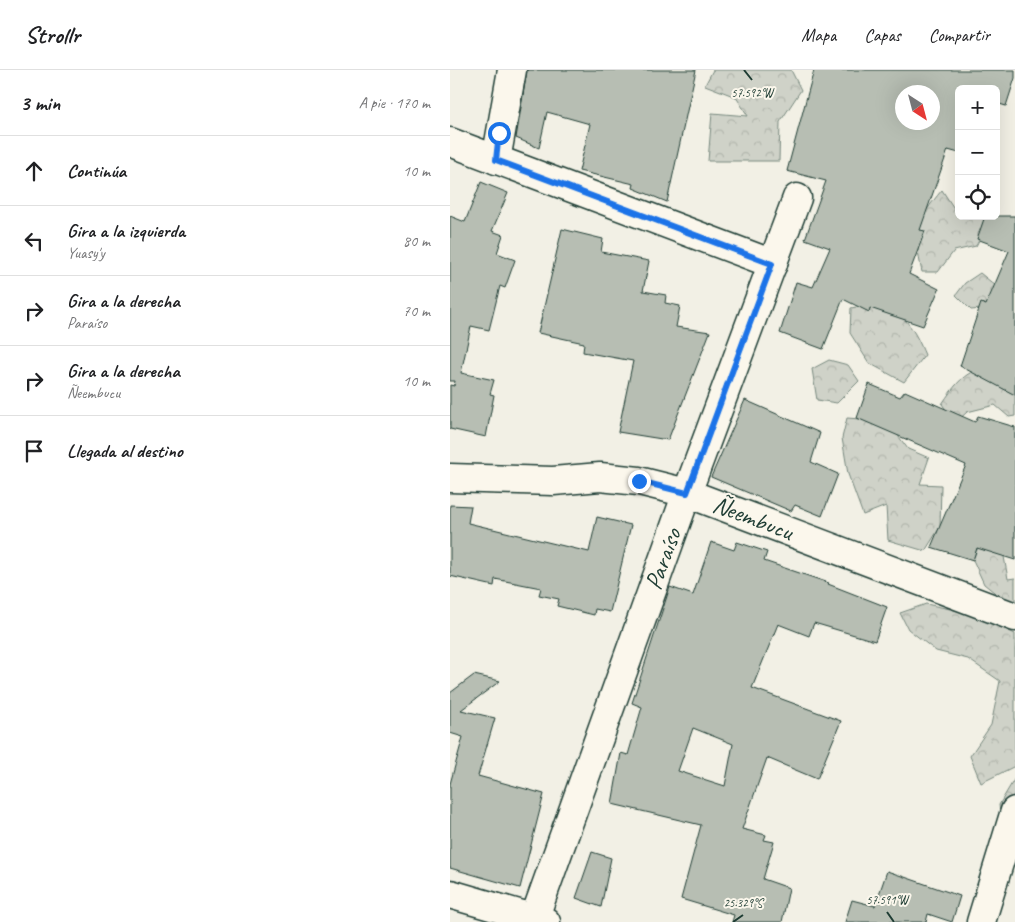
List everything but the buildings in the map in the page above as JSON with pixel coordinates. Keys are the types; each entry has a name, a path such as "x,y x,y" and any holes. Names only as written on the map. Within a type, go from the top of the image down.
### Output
{"street":[{"path":"496,160 512,70"},
{"path":"450,142 772,264"},
{"name":"Paraíso","path":"538,921 687,493 797,198"},
{"name":"Ñeembucu","path":"450,478 553,481 600,477 639,481 687,493 1015,617"},
{"path":"981,922 1015,811"},
{"path":"450,894 538,921"}],"green space":[{"path":"713,70 791,70 801,90 780,122 779,161 708,161 712,113 748,116 736,97 705,85"},
{"path":"942,190 955,210 955,220 989,221 976,246 954,251 938,272 922,272 918,247 919,227 934,200"},
{"path":"980,273 996,286 1003,307 971,310 956,295 965,283"},
{"path":"878,303 895,312 908,323 925,355 904,382 869,363 850,333 851,308"},
{"path":"829,360 848,365 859,381 837,403 817,400 812,369"},
{"path":"1015,365 1015,416 1009,417 995,405 967,412 955,423 942,404 958,383 972,372 980,369"},
{"path":"847,418 887,421 908,449 929,458 920,484 941,485 940,527 925,551 888,540 886,506 863,515 848,474 842,438"},
{"path":"982,536 1003,551 1008,579 1015,578 1015,609 984,584 973,560"},
{"path":"926,604 974,614 1015,634 1015,766 981,783 970,756 991,725 1000,681 968,659 936,651 908,629 900,613"},
{"path":"1015,778 1015,860 1004,848 999,805"}],"route":[{"path":"499,133 496,160 772,264 687,493 639,481"}]}
